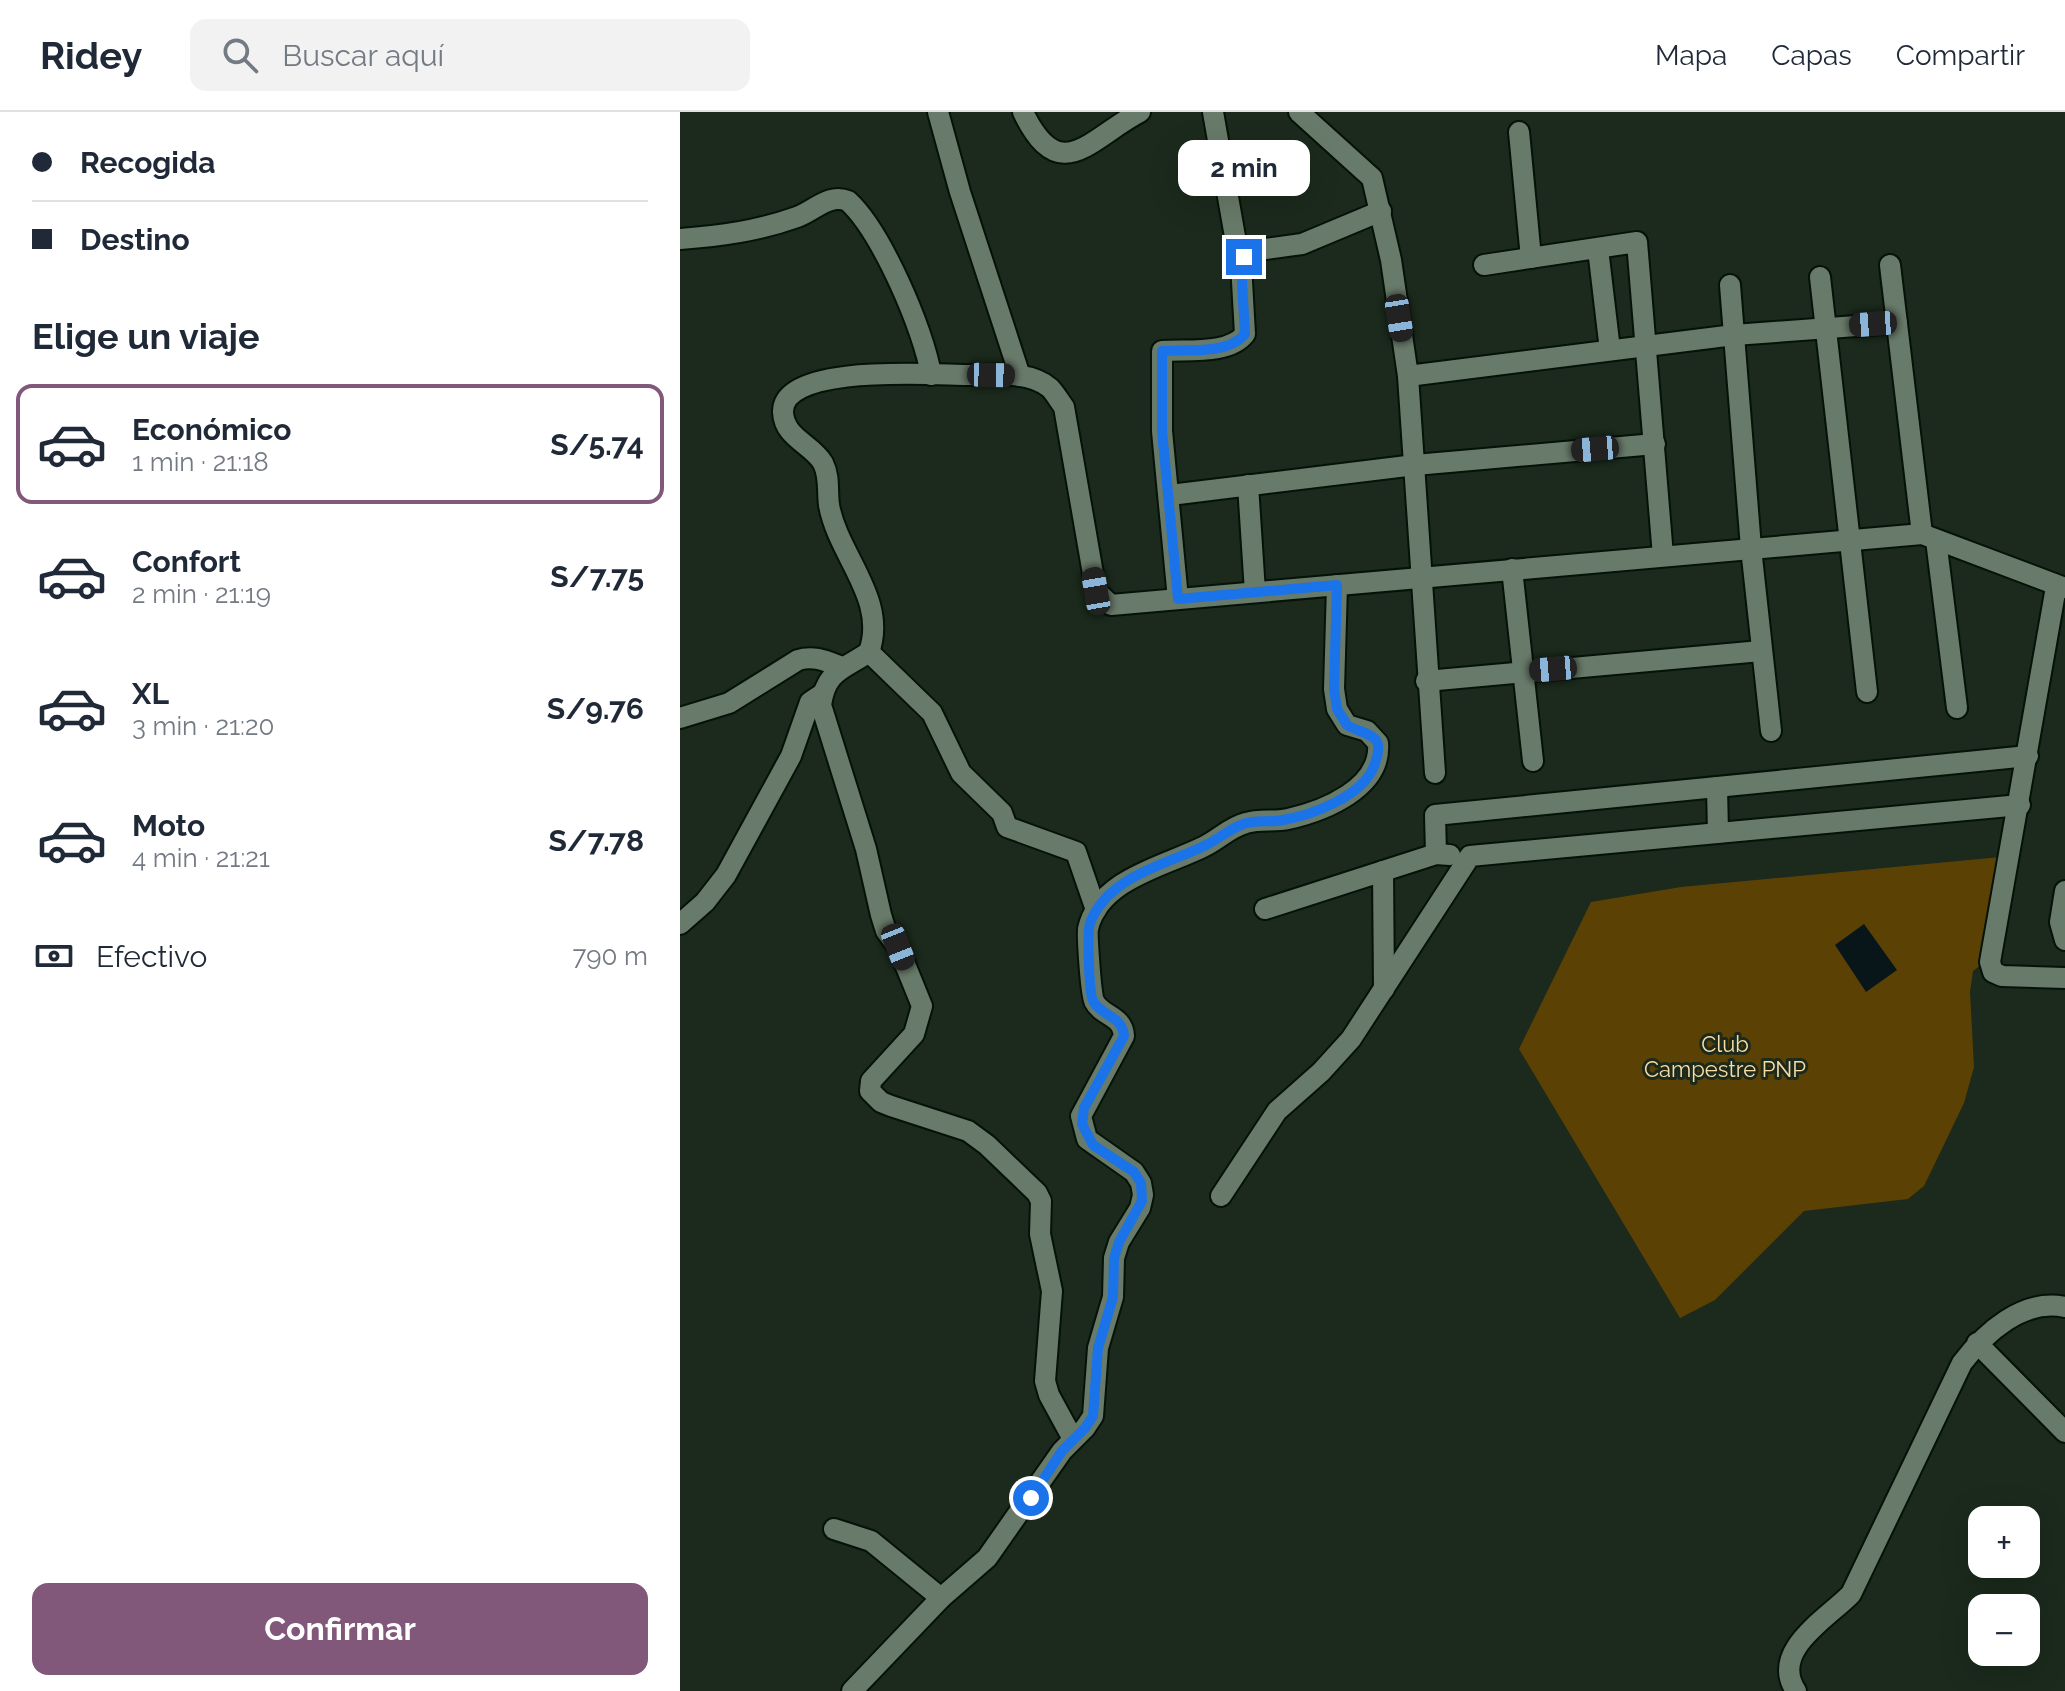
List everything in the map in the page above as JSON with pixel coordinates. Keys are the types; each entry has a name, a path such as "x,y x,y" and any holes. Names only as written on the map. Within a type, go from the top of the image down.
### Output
{"street":[{"path":"938,112 960,192 1020,376"},
{"path":"1023,112 1037,136 1052,149 1065,154 1082,150 1140,112"},
{"path":"1213,112 1237,248 1244,257"},
{"path":"1299,112 1368,172 1375,185 1381,211 1408,376 1426,681 1435,773"},
{"path":"1519,132 1531,258"},
{"path":"680,239 765,228 802,215 830,199 848,201 873,236 909,302 926,345 931,375"},
{"path":"1178,599 1162,431 1162,351 1225,347 1241,339 1245,334 1241,264 1244,257 1254,250 1302,244 1381,211"},
{"path":"1484,265 1637,242 1663,556"},
{"path":"1598,249 1610,350"},
{"path":"1890,265 1957,708"},
{"path":"1820,277 1867,692"},
{"path":"1730,285 1751,548 1771,731"},
{"path":"1408,376 1734,335 1897,323"},
{"path":"1073,1439 1049,1395 1045,1381 1052,1291 1041,1245 1041,1201 1037,1193 968,1131 881,1102 870,1091 871,1081 914,1034 922,1006 881,915 866,849 821,705 823,685 842,667 869,652 876,634 871,602 845,550 829,505 829,478 823,463 790,431 783,413 785,402 793,392 826,378 931,375 1020,376 1049,387 1064,407 1096,591 1111,605 1751,548 1929,537 2061,587 1990,962 1993,972 2002,976 2065,978"},
{"path":"1170,495 1415,465 1655,444"},
{"path":"1248,485 1255,592"},
{"path":"1512,569 1533,761"},
{"path":"852,1691 941,1598 987,1558 1093,1416 1098,1348 1113,1297 1114,1258 1119,1242 1140,1208 1143,1195 1141,1183 1134,1172 1093,1145 1082,1124 1084,1108 1124,1036 1119,1020 1098,1007 1091,995 1091,957 1087,933 1096,910 1111,894 1135,878 1209,844 1241,824 1298,817 1355,791 1367,779 1376,763 1378,743 1367,731 1352,728 1343,721 1334,699 1337,585"},
{"path":"1426,681 1761,651"},
{"path":"869,652 932,713 961,773 1002,813 1007,827 1076,852 1096,910"},
{"path":"680,718 729,703 798,660 820,659 842,667"},
{"path":"680,924 705,902 726,875 791,756 810,702 822,694"},
{"path":"1436,854 1435,815 2028,756"},
{"path":"1717,787 1718,833"},
{"path":"1265,909 1436,854 1470,856 2020,805"},
{"path":"1221,1196 1277,1111 1321,1072 1351,1039 1470,856"},
{"path":"1383,871 1384,989"},
{"path":"2065,891 2060,922 2065,940"},
{"path":"1796,1691 1790,1683 1789,1663 1798,1645 1814,1626 1833,1613 1851,1594 1962,1363 1977,1343 2011,1318 2034,1309 2065,1307"},
{"path":"1977,1343 2065,1432"},
{"path":"834,1529 871,1541 941,1598"}],"green space":[{"name":"Club Campestre PNP","path":"2001,857 1986,961 1973,971 1970,992 1974,1067 1964,1103 1924,1186 1908,1199 1804,1211 1715,1300 1680,1318 1519,1049 1591,902 1681,887"}],"shaded area":[{"path":"1864,924 1897,970 1866,992 1835,945"}],"route":[{"path":"1031,1498 1062,1451 1093,1416 1095,1366 1113,1297 1115,1250 1142,1201 1141,1183 1134,1172 1093,1145 1087,1139 1082,1124 1084,1108 1124,1036 1119,1020 1098,1007 1091,995 1091,957 1087,933 1090,921 1102,902 1135,878 1209,844 1241,824 1298,817 1355,791 1372,772 1378,753 1378,743 1372,734 1347,725 1334,699 1337,585 1178,599 1162,431 1162,351 1225,347 1241,339 1245,334 1241,264 1244,257"}]}
